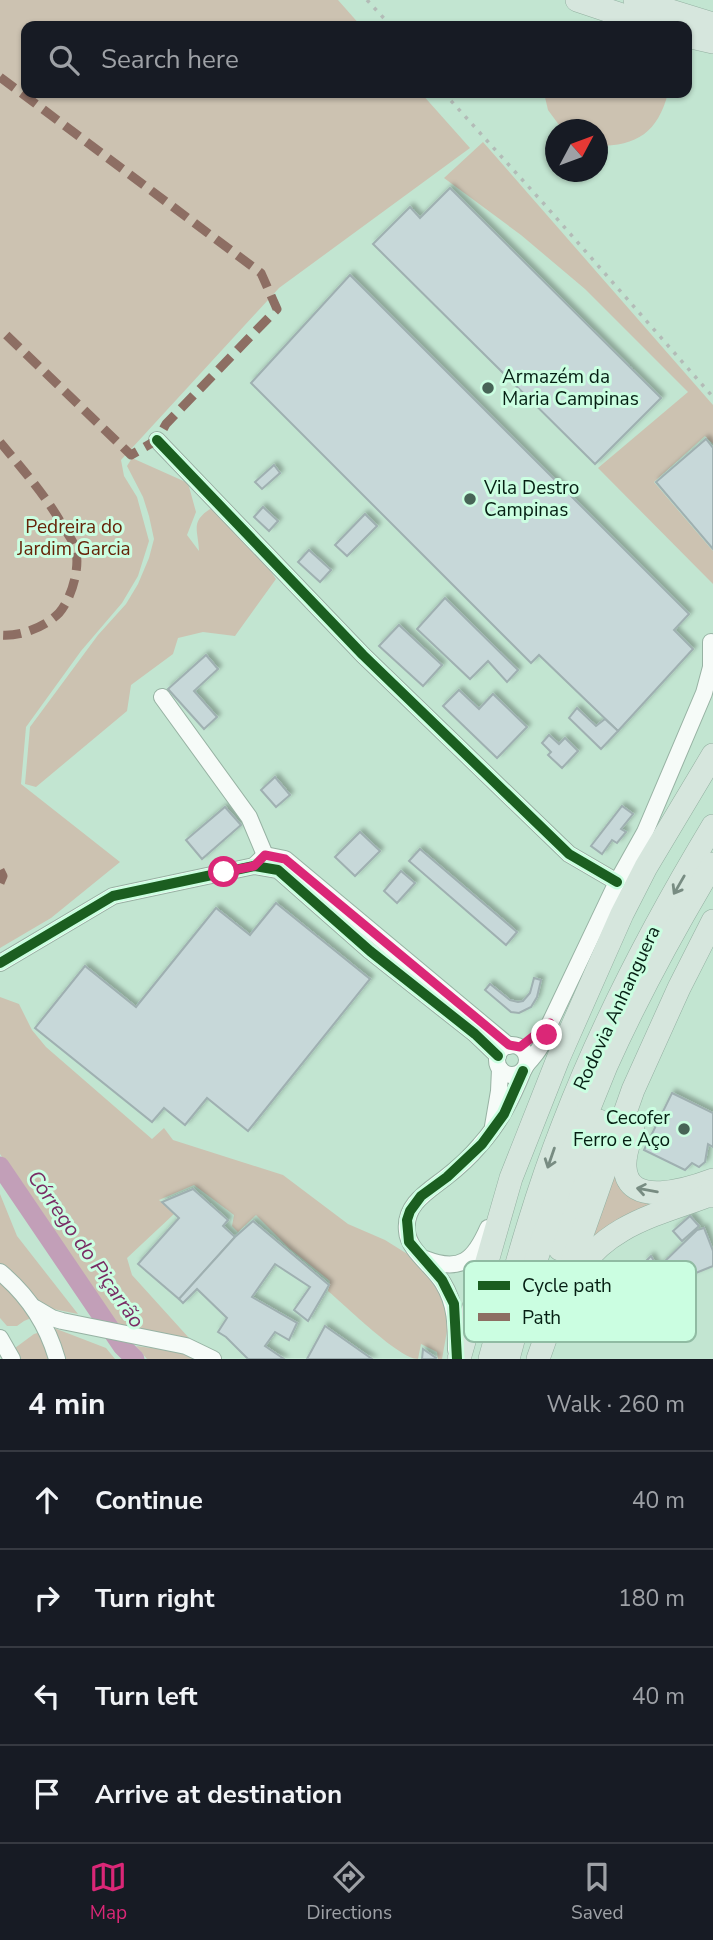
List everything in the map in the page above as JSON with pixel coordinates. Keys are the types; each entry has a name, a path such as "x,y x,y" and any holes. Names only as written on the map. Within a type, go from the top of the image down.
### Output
{"highway":[{"path":"577,0 640,21"},
{"path":"635,0 713,24"},
{"path":"692,37 713,42"},
{"path":"487,1261 511,1178 558,1059 622,914 646,867 713,755"},
{"path":"605,956 673,841 713,782"},
{"name":"Rodovia Anhanguera","path":"518,1261 562,1127 591,1057 617,999 661,915 713,826"},
{"name":"Rodovia Anhanguera","path":"536,1261 578,1137 607,1065 655,967 713,864"},
{"path":"572,1261 633,1090 713,921"},
{"path":"557,1261 598,1122 655,967"},
{"path":"679,988 625,1152 626,1177 636,1189 649,1193 666,1192 713,1180"},
{"path":"585,1261 612,1235 636,1223 713,1196"},
{"path":"458,1359 464,1339"},
{"name":"Rodovia Anhanguera","path":"490,1359 495,1342"},
{"name":"Rodovia Anhanguera","path":"508,1359 513,1342"},
{"path":"536,1359 543,1342"}],"street":[{"path":"157,440 363,655 569,854 617,882"},
{"path":"507,1054 508,1075 519,1074 539,1051 547,1035 550,1023 617,882 645,832 709,689 712,638"},
{"path":"162,697 249,817 262,863"},
{"path":"0,963 113,896 285,859 383,942 507,1054 526,1054 525,1068 504,1114 482,1144 421,1196 407,1220 409,1242 442,1280 454,1304 458,1359"},
{"path":"493,1128 507,1054 550,1023"},
{"path":"467,1261 482,1242 511,1178"},
{"path":"425,1259 457,1265 464,1263"},
{"path":"0,1272 35,1308 51,1337 57,1359"},
{"path":"35,1308 62,1321 186,1346 213,1359"},
{"path":"51,1337 62,1321"}],"green space":[{"name":"Pedreira do Jardim Garcia","path":"0,0 338,0 357,21 21,21 21,98 425,98 470,148 279,288 121,460 124,476 137,497 149,541 138,576 122,603 81,651 26,727 21,784 120,862 51,918 0,948"},
{"path":"545,98 666,98 652,127 635,140 624,143 608,145 608,119 555,119 548,110"},
{"path":"483,142 713,405 713,444 705,436 654,482 713,551 713,584 598,468 688,392 585,289 521,235 444,178"},
{"path":"132,458 188,483 196,512 187,535 199,551 198,521 215,506 258,552 276,579 235,636 203,632 178,638 173,654 131,685 127,711 36,787 25,784 30,727 98,635 126,604 149,558 154,539 143,497 127,466"},
{"path":"0,997 19,1004 32,1030 46,1047 152,1139 164,1128 173,1140 283,1175 348,1224 385,1240 417,1260 444,1294 449,1320 442,1359 438,1359 437,1352 421,1344 418,1359 398,1350 328,1291 330,1281 289,1248 256,1215 238,1232 232,1226 234,1215 194,1185 159,1200 174,1214 127,1258 132,1275 189,1338 115,1326 0,1154"},
{"path":"617,1170 677,1194 581,1248 599,1201"},
{"path":"0,1194 17,1236 78,1314 53,1309 17,1326 7,1326 0,1318"},
{"path":"54,1328 106,1348 115,1359 20,1359 15,1348 34,1334"},
{"path":"136,1346 176,1351 197,1359 147,1359"}],"building":[{"path":"450,188 661,398 595,464 373,244 410,207 420,218"},
{"name":"Vila Destro Campinas","path":"350,275 689,614 674,630 693,649 618,731 539,655 531,663 251,383"},
{"path":"706,439 713,448 713,549 656,482"},
{"path":"274,465 280,473 262,489 255,482"},
{"path":"263,507 278,521 269,531 254,517"},
{"path":"365,514 377,526 347,556 335,545"},
{"path":"309,550 331,570 320,582 298,562"},
{"path":"445,598 518,670 507,682 488,661 470,679 417,629"},
{"path":"399,625 442,665 423,686 379,646"},
{"path":"206,655 218,669 194,691 217,717 204,729 168,689"},
{"path":"459,690 479,709 493,694 527,727 497,758 443,706"},
{"path":"577,708 596,726 605,719 618,731 601,749 569,718"},
{"path":"549,735 559,744 565,738 578,751 562,768 548,755 551,752 542,743"},
{"path":"275,777 290,795 276,807 261,790"},
{"path":"622,806 633,814 621,829 626,832 617,843 612,840 602,854 591,846"},
{"path":"225,807 241,825 202,859 186,840"},
{"path":"360,832 380,851 355,876 335,857"},
{"path":"420,849 517,932 506,945 409,861"},
{"path":"401,871 415,883 397,903 384,891"},
{"path":"276,903 370,979 248,1131 207,1098 185,1125 164,1108 152,1122 35,1028 85,966 136,1007 216,908 250,935"},
{"path":"534,978 541,980 537,997 531,1007 519,1013 511,1012 485,990 490,984 510,1000 523,1001 530,993"},
{"name":"Cecofer Ferro e Aço","path":"672,1093 713,1113 713,1147 708,1144 705,1162 699,1167 692,1163 685,1170 644,1150"},
{"path":"193,1189 228,1220 223,1226 235,1237 179,1299 138,1264 179,1218 162,1202"},
{"path":"690,1216 699,1226 682,1241 673,1231"},
{"path":"253,1221 329,1285 308,1321 294,1310 310,1287 275,1264 252,1297 297,1323 289,1340 275,1332 265,1346 284,1359 248,1359 218,1332 227,1318 197,1289 183,1303 179,1299"},
{"path":"704,1228 713,1251 713,1266 696,1273 696,1261 665,1261 697,1230"},
{"path":"325,1326 372,1359 307,1359"},
{"path":"423,1349 436,1358 422,1359"}],"waterway":[{"name":"Córrego do Piçarrão","path":"0,1166 122,1346 135,1359"}],"railway":[{"path":"367,0 386,21"},
{"path":"449,98 713,397"}],"marked path":[{"path":"0,77 21,93"},
{"path":"0,329 131,455 157,440 166,424 277,309 261,273 28,98"},
{"path":"0,442 57,517 77,555 71,591 59,613 32,630 0,635"},
{"path":"0,870 3,876 0,883"}],"cycle path":[{"path":"157,440 363,655 569,854 617,882"},
{"path":"0,963 113,896 254,866 278,870 370,951 475,1034 498,1056"},
{"path":"457,1359 454,1304 442,1280 409,1242 407,1220 421,1196 447,1177 482,1144 504,1114 523,1071"}],"place":[{"name":"Armazém da Maria Campinas","path":"488,388"},
{"name":"Vila Destro Campinas","path":"470,499"},
{"name":"Cecofer Ferro e Aço","path":"684,1129"}],"route":[{"path":"224,872 254,866 265,855 285,859 509,1045 520,1047 550,1023 547,1035"}]}
